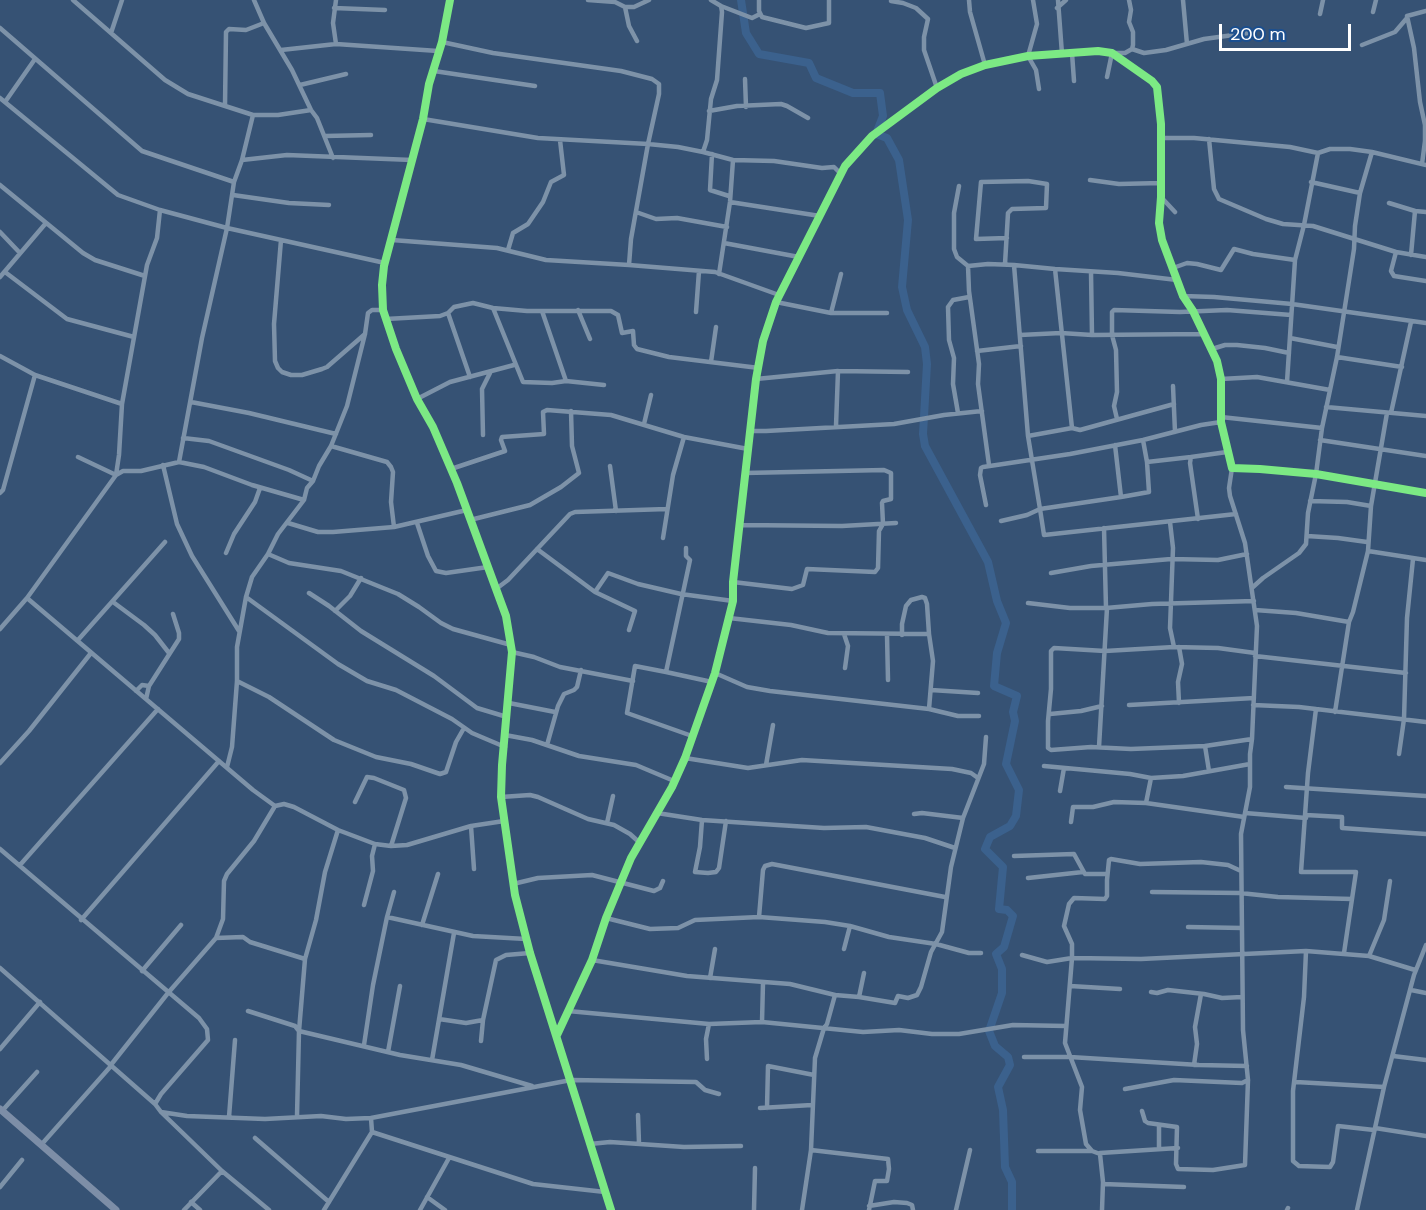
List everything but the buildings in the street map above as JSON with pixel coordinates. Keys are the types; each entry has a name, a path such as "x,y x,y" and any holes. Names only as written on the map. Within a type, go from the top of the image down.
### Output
{"main road":[{"path":"1,1110 116,1210"}],"street":[{"path":"73,0 165,80 188,94 253,115 289,114 311,110"},
{"path":"111,33 122,0"},
{"path":"254,0 264,23 317,118 333,158"},
{"path":"336,0 333,24 336,44"},
{"path":"450,0 442,42 429,84 423,119 385,263 382,285 384,310 417,399 433,427 467,510 506,616 512,652 501,797 513,884 530,953 611,1210"},
{"path":"588,0 615,2 626,7 634,7 649,0"},
{"path":"711,0 752,18 760,14"},
{"path":"759,0 760,14 766,20 799,28 829,23 829,0"},
{"path":"969,0 969,12 985,64"},
{"path":"1033,0 1037,24 1028,56 1036,69 1039,89"},
{"path":"1058,0 1062,54"},
{"path":"1057,8 1066,0"},
{"path":"1130,0 1129,22 1133,37 1132,49"},
{"path":"1183,0 1187,44"},
{"path":"1320,14 1323,0"},
{"path":"1372,12 1376,0"},
{"path":"891,1 916,8 928,19 924,50 937,88"},
{"path":"703,152 707,140 709,111 717,80 721,6"},
{"path":"626,7 629,26 637,41"},
{"path":"334,8 385,10"},
{"path":"1362,45 1395,33 1407,16 1426,11"},
{"path":"1161,138 1209,139 1290,147 1318,153 1340,148 1372,152 1424,164 1425,125 1407,18"},
{"path":"225,105 227,30 246,30 264,23"},
{"path":"0,28 142,152 234,182"},
{"path":"557,1035 592,960 620,883 685,758 715,673 733,601 733,582 756,379 764,341 776,302 840,173 872,136 937,88 985,64 1028,56 1098,51 1125,53 1132,49 1144,53 1166,50 1204,39 1248,33"},
{"path":"442,42 493,53 621,71 652,79 659,84 631,239 629,265"},
{"path":"281,50 336,44 438,51"},
{"path":"1072,53 1074,81"},
{"path":"1107,77 1112,53"},
{"path":"1112,53 1157,87 1161,138 1159,222 1162,240 1184,296 1194,311 1217,361 1221,379 1221,420 1232,468 1228,488 1242,528 1257,626 1250,787 1241,834 1242,998 1248,1080 1245,1165 1213,1170 1178,1169 1176,1164 1177,1126 1145,1121 1142,1111"},
{"path":"5,102 35,59"},
{"path":"434,71 535,86"},
{"path":"1417,72 1424,73"},
{"path":"300,85 346,74"},
{"path":"745,79 746,107"},
{"path":"0,98 118,195 160,210 227,228 385,263"},
{"path":"709,111 781,104 808,118"},
{"path":"178,462 202,338 227,228 234,182 253,115"},
{"path":"423,119 538,138 648,144 703,152 733,160 774,161 825,168 834,167 840,173"},
{"path":"326,136 371,135"},
{"path":"1209,139 1214,189 1219,199 1283,224 1304,225 1353,237 1396,252 1426,257"},
{"path":"508,250 513,233 528,224 543,202 551,182 564,175 560,140"},
{"path":"1252,587 1299,553 1306,544 1310,501 1337,357 1354,249 1353,237 1360,193 1372,152"},
{"path":"1287,382 1295,260 1318,153"},
{"path":"712,154 710,190 729,196"},
{"path":"242,160 287,155 412,160"},
{"path":"719,274 727,227 733,160"},
{"path":"1090,180 1119,184 1161,183"},
{"path":"1005,264 1008,213 1012,209 1046,208 1047,184 1028,181 981,182 976,239 1006,242"},
{"path":"1311,182 1360,193"},
{"path":"0,185 83,253 95,260 145,276"},
{"path":"959,186 954,213 954,249 957,257 968,266 1005,264 1177,280"},
{"path":"233,195 289,204 329,205"},
{"path":"1161,197 1175,212"},
{"path":"730,202 820,216"},
{"path":"1389,203 1426,213"},
{"path":"116,475 122,404 145,276 157,237 160,210"},
{"path":"1411,255 1415,211"},
{"path":"636,212 656,219 672,217 727,227"},
{"path":"0,277 46,223"},
{"path":"0,232 20,253"},
{"path":"281,240 274,324 275,361 278,368 291,375 302,375 322,369 365,334"},
{"path":"392,240 508,250 546,260 699,271 719,274 780,295"},
{"path":"724,243 799,257"},
{"path":"1173,268 1188,263 1221,270 1234,249 1295,260"},
{"path":"1396,252 1391,271 1394,276 1426,281"},
{"path":"1014,265 1028,436 1044,535 1236,514"},
{"path":"968,266 978,384 989,465"},
{"path":"1054,269 1072,428"},
{"path":"696,312 699,271"},
{"path":"4,272 67,319 134,337"},
{"path":"1091,272 1092,335"},
{"path":"831,313 841,274"},
{"path":"1184,296 1292,304 1426,323"},
{"path":"958,413 948,307 952,300 969,297"},
{"path":"776,302 831,313 887,313"},
{"path":"386,319 440,316 448,313 454,307 474,303 493,308 616,313 622,333 633,331 634,345 637,350 669,357 759,368"},
{"path":"493,308 514,365 519,368 524,382 566,381 604,385"},
{"path":"227,767 232,747 237,647 252,577 278,534 303,500 307,488 331,447 347,406 368,313 372,310 384,310"},
{"path":"578,310 590,339"},
{"path":"1117,419 1114,406 1117,392 1116,350 1112,335 1112,312 1114,310 1227,310 1291,315"},
{"path":"542,311 566,381"},
{"path":"448,313 470,377"},
{"path":"1335,712 1349,622 1368,551 1367,542 1379,449 1402,367 1411,322"},
{"path":"711,362 716,327"},
{"path":"1020,335 1205,334"},
{"path":"1290,338 1337,347"},
{"path":"1212,349 1225,345 1237,345 1289,353"},
{"path":"977,351 1021,346"},
{"path":"0,356 35,375 122,404"},
{"path":"1337,357 1402,367"},
{"path":"417,399 450,382 514,365"},
{"path":"836,426 838,371"},
{"path":"756,379 838,371 908,372"},
{"path":"483,435 482,389 490,373"},
{"path":"0,493 3,490 35,375"},
{"path":"1221,379 1257,377 1330,390"},
{"path":"1173,386 1175,432"},
{"path":"644,424 651,394"},
{"path":"191,402 336,434"},
{"path":"1028,436 1072,428 1080,430 1174,404"},
{"path":"1326,407 1426,416"},
{"path":"450,469 505,451 502,437 544,434 544,410 600,413 684,437 748,449"},
{"path":"470,520 530,505 561,487 579,473 572,446 571,411"},
{"path":"751,430 894,424 982,411"},
{"path":"986,504 980,475 981,468 989,465 1115,446 1221,420 1322,428"},
{"path":"663,538 673,475 684,437"},
{"path":"183,438 209,441 313,481"},
{"path":"1001,521 1027,515 1040,509 1149,492 1143,440"},
{"path":"1320,440 1426,456"},
{"path":"1115,446 1121,497"},
{"path":"331,447 387,462 391,467 394,527"},
{"path":"1147,462 1227,452"},
{"path":"78,457 116,475"},
{"path":"1191,457 1198,519"},
{"path":"0,628 27,598 116,475 123,471 141,471 178,462 204,467 260,488 303,500"},
{"path":"163,465 177,524 192,556 239,632"},
{"path":"610,466 615,511"},
{"path":"1232,468 1316,474 1426,493"},
{"path":"733,582 792,589 803,585 807,569 875,572 878,568 879,531 883,524 882,503 891,500 892,477 888,471 745,473"},
{"path":"226,553 234,534 255,502 260,488"},
{"path":"1310,501 1347,502 1371,506"},
{"path":"496,589 508,580 570,514 667,509"},
{"path":"288,523 318,532 394,527 467,510"},
{"path":"1170,522 1173,548 1170,628 1182,664 1178,682 1179,703"},
{"path":"417,523 428,556 436,571 446,573 488,567"},
{"path":"740,525 896,523"},
{"path":"1100,747 1106,608 1104,528"},
{"path":"1307,536 1367,542"},
{"path":"78,640 165,542"},
{"path":"666,672 690,560 686,548"},
{"path":"537,549 595,592 635,611 629,630"},
{"path":"1368,551 1426,560"},
{"path":"268,554 289,563 341,571 398,594 453,629 511,645"},
{"path":"1051,573 1067,569 1171,559 1218,560 1247,554"},
{"path":"1400,754 1404,719 1407,618 1413,559"},
{"path":"595,592 608,573 638,584 681,594 733,601"},
{"path":"335,611 350,596 361,579"},
{"path":"309,593 361,631 434,676 477,708 507,717"},
{"path":"246,597 338,664 367,681 396,690 452,719 464,728 505,747"},
{"path":"27,598 253,790 275,806"},
{"path":"902,635 906,606 911,600 925,598 933,661 929,709"},
{"path":"1028,603 1070,608 1106,608 1254,601"},
{"path":"113,602 155,635 169,653"},
{"path":"1255,610 1296,613 1349,622"},
{"path":"146,699 149,686 179,639 173,614"},
{"path":"729,618 844,634 929,634"},
{"path":"844,634 848,646 845,668"},
{"path":"887,635 888,680"},
{"path":"1252,739 1205,746 1051,750 1048,748 1052,648 1104,651 1176,647 1218,648 1296,662 1342,665 1406,674"},
{"path":"512,652 560,667 633,681"},
{"path":"0,763 29,731 91,653"},
{"path":"692,736 627,713 635,666 712,682"},
{"path":"547,745 555,712 564,694 577,687 581,670"},
{"path":"715,673 747,687 770,691 929,709 958,716 979,716"},
{"path":"237,681 268,697 334,740 376,757 411,764 440,774 446,772 456,742 464,728"},
{"path":"136,691 142,685 149,686"},
{"path":"932,690 978,693"},
{"path":"1129,705 1254,698"},
{"path":"509,703 555,712"},
{"path":"1253,705 1316,709 1426,722"},
{"path":"1050,714 1102,706"},
{"path":"20,865 158,709"},
{"path":"1091,709 1101,715"},
{"path":"1316,709 1301,872 1356,872 1344,953"},
{"path":"766,765 773,725"},
{"path":"505,735 547,745 553,749 579,756 636,765 674,781"},
{"path":"592,960 687,976 801,986 835,995 895,1003 898,996 908,998 916,995 921,987 931,952 942,932 945,897 955,848 963,818 984,764 986,737"},
{"path":"1205,746 1209,771"},
{"path":"685,758 748,768 802,760 825,760 952,769 975,775 978,778"},
{"path":"81,920 219,761"},
{"path":"1044,766 1151,778 1183,776 1250,764"},
{"path":"1060,791 1064,768"},
{"path":"355,802 367,777 404,790 406,798 391,846"},
{"path":"1146,803 1151,778"},
{"path":"1286,787 1426,796"},
{"path":"501,797 530,795 538,797 588,819 607,823 624,831 640,843"},
{"path":"607,823 613,796"},
{"path":"1071,822 1073,807 1093,807 1114,802 1146,803 1244,815 1342,817 1341,828 1426,834"},
{"path":"40,1146 111,1066 168,993 216,938 223,919 224,881 227,874 254,841 275,806 284,804 294,807 338,830 375,844 391,846 408,845 471,826 504,820"},
{"path":"657,813 702,820 824,828 866,826 932,840 955,848"},
{"path":"914,814 963,818"},
{"path":"702,820 695,872 708,873 716,872 719,868 726,821"},
{"path":"471,826 474,869"},
{"path":"297,1116 299,1031 305,958 316,920 325,872 338,830"},
{"path":"364,905 373,871 372,856 375,844"},
{"path":"0,849 199,1018 207,1029 208,1040 155,1104"},
{"path":"1014,856 1074,854 1083,872"},
{"path":"1102,1210 1103,1184 1100,1154 1086,1144 1080,1110 1082,1087 1065,1042 1072,958 1072,944 1064,926 1069,904 1074,898 1106,899 1107,874 1111,859 1140,864 1210,863 1227,865 1241,871"},
{"path":"759,917 764,870 765,866 772,864 945,897"},
{"path":"1028,878 1083,872 1085,874 1107,874"},
{"path":"422,925 438,874"},
{"path":"513,884 538,878 592,875 654,891 660,888 663,881"},
{"path":"1369,956 1384,920 1390,881"},
{"path":"364,1045 373,985 394,892"},
{"path":"1152,892 1352,898"},
{"path":"387,918 454,933 526,939"},
{"path":"606,918 650,929 678,928 695,920 792,918 850,926 889,937 936,944 969,953 981,953"},
{"path":"142,971 181,925"},
{"path":"844,949 850,926"},
{"path":"1188,927 1242,928"},
{"path":"432,1060 454,933"},
{"path":"216,938 243,937 250,942 305,958"},
{"path":"1357,1210 1384,1087 1415,970 1426,945"},
{"path":"710,978 714,949"},
{"path":"1022,955 1047,962 1072,958 1141,959 1306,951 1369,956 1415,970"},
{"path":"1306,951 1296,1082 1293,1091 1293,1161 1299,1166 1327,1168 1333,1162 1338,1126 1426,1136"},
{"path":"481,1041 483,1020 496,960 506,955 530,953"},
{"path":"0,968 155,1104 222,1171 269,1210"},
{"path":"859,997 864,974"},
{"path":"762,1022 763,983"},
{"path":"388,1052 400,986"},
{"path":"1070,986 1120,989"},
{"path":"1151,992 1168,990 1222,998 1242,998"},
{"path":"1411,990 1426,993"},
{"path":"1194,1065 1197,1044 1195,1027 1201,994"},
{"path":"802,1210 811,1150 815,1058 824,1028 828,1024 835,995"},
{"path":"0,1049 40,1002"},
{"path":"248,1011 294,1026 299,1031 388,1052 461,1065 534,1087"},
{"path":"568,1011 709,1024 762,1022 863,1032 899,1030 959,1034 1014,1025 1066,1026"},
{"path":"439,1019 465,1023 483,1020"},
{"path":"708,1059 706,1039 709,1024"},
{"path":"229,1117 235,1040"},
{"path":"1393,1056 1426,1060"},
{"path":"1024,1057 1070,1057 1247,1066"},
{"path":"767,1108 768,1066 814,1075"},
{"path":"1,1110 37,1072"},
{"path":"161,1112 187,1116 265,1119 297,1116 371,1118 571,1080 696,1082 705,1090 719,1094"},
{"path":"1125,1089 1174,1080 1242,1083 1248,1080"},
{"path":"1296,1082 1384,1087"},
{"path":"760,1108 812,1105"},
{"path":"638,1115 639,1143"},
{"path":"324,1210 372,1132 371,1118"},
{"path":"1159,1125 1159,1148"},
{"path":"372,1132 532,1184 605,1192"},
{"path":"255,1138 329,1202"},
{"path":"590,1144 610,1142 684,1147 741,1146"},
{"path":"1038,1151 1095,1152 1178,1148"},
{"path":"811,1150 888,1159 887,1181 875,1181 869,1208 894,1202 912,1205 913,1210"},
{"path":"957,1210 970,1150"},
{"path":"420,1210 449,1158"},
{"path":"0,1187 21,1160"},
{"path":"754,1168 754,1210"},
{"path":"184,1210 222,1171"},
{"path":"1103,1184 1184,1187"},
{"path":"428,1197 445,1210"},
{"path":"192,1203 200,1210"}],"waterway":[{"path":"741,0 746,33 759,54 809,63 816,78 853,93 880,93 883,116 876,134 887,138 899,160 908,220 902,287 907,310 925,347 927,364 923,434 925,446 988,562 997,601 1006,623 997,653 994,686 1017,696 1013,712 1015,721 1006,764 1019,790 1016,816 1010,826 990,837 985,849 1003,867 999,909 1007,910 1013,916 1004,947 996,954 1002,969 1002,993 989,1031 995,1046 1008,1057 1010,1065 998,1087 1003,1110 1005,1167 1012,1182 1012,1210"}],"cycle path":[{"path":"450,0 442,42 429,84 423,119 384,266 383,310 417,399 433,427 457,483 506,616 512,652 501,797 515,895 530,953 611,1210"},
{"path":"557,1035 592,960 606,918 631,858 672,787 685,758 715,673 733,601 733,582 756,379 763,341 776,302 845,166 872,136 937,88 961,74 985,65 1028,56 1098,51 1112,53 1152,81 1157,87 1161,124 1159,223 1162,240 1183,296 1193,311 1217,361 1221,379 1221,422 1232,468 1316,474 1426,493"}]}
